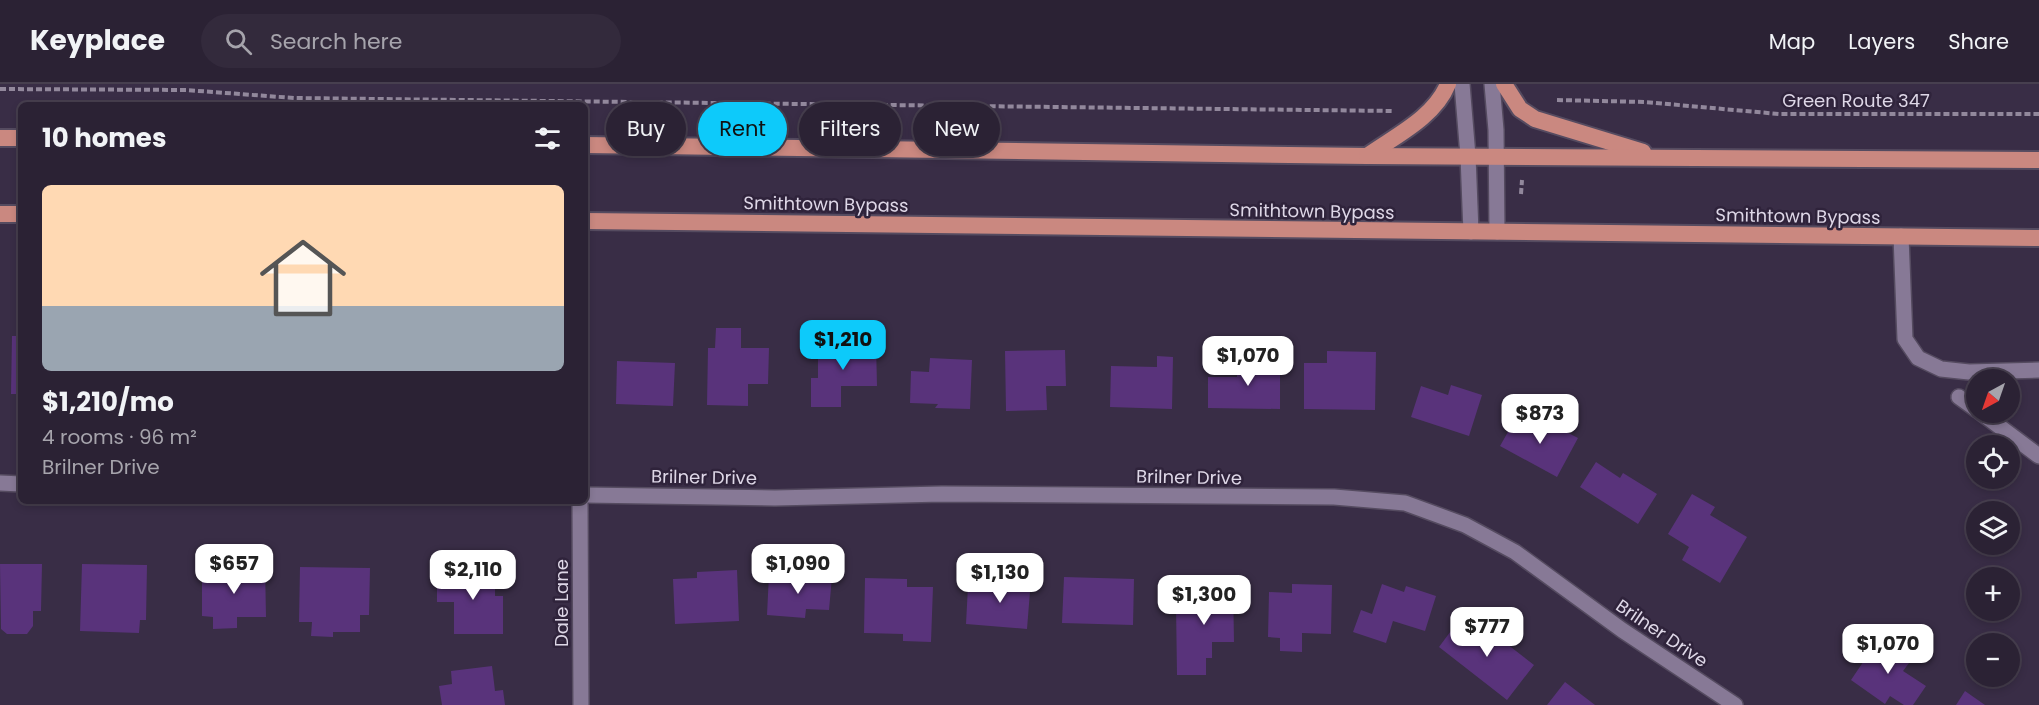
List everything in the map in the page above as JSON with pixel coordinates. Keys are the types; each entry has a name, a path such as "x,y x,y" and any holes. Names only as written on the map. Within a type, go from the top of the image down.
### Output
{"highway":[{"path":"1367,156 1422,117 1438,101 1448,84"},
{"path":"1504,84 1520,109 1535,119 1664,158"},
{"path":"0,138 18,138"},
{"path":"588,145 1367,156 2039,160"},
{"path":"0,214 18,214"},
{"name":"Smithtown Bypass","path":"588,221 2039,238"}],"street":[{"path":"1462,84 1468,156 1470,232"},
{"path":"1491,84 1496,157 1497,232"},
{"path":"1901,236 1905,339 1918,358 1941,369 1960,371 2039,370"},
{"path":"1959,397 1966,402"},
{"path":"1995,423 2039,456"},
{"path":"0,483 18,484"},
{"name":"Brilner Drive","path":"588,495 775,498 942,494 1310,497 1405,503 1465,525 1515,552 1622,630 1735,705"},
{"name":"Dale Lane","path":"580,504 581,705"}],"path":[{"path":"0,89 186,90 294,98 1396,111"},
{"name":"Green Route 347","path":"1547,100 1645,102 1779,114 2039,114"}],"building":[{"path":"716,328 741,328 741,348 769,348 768,384 748,384 748,406 707,405 708,348 715,348"},
{"path":"12,336 18,336 18,394 11,394"},
{"path":"876,343 877,386 841,386 841,407 811,407 811,378 818,378 818,344"},
{"path":"1065,350 1066,386 1046,386 1047,410 1006,411 1005,351"},
{"path":"1327,351 1376,352 1375,410 1304,409 1304,363 1327,363"},
{"path":"1157,356 1173,357 1172,409 1110,407 1111,366 1157,367"},
{"path":"1257,357 1280,357 1280,409 1208,408 1208,377 1237,377 1237,364 1257,364"},
{"path":"930,358 972,360 970,409 935,408 938,404 910,403 911,371 929,372"},
{"path":"617,361 675,363 673,406 616,404"},
{"path":"1451,385 1482,395 1469,436 1411,417 1421,386 1448,395"},
{"path":"1517,416 1542,430 1547,422 1578,438 1557,477 1500,446"},
{"path":"1596,462 1620,478 1623,473 1657,494 1638,524 1580,487"},
{"path":"1692,494 1715,507 1710,515 1747,537 1720,583 1682,560 1689,547 1668,534"},
{"path":"0,564 42,564 41,611 33,611 33,626 27,634 7,634 1,629"},
{"path":"82,564 147,565 146,620 140,620 139,633 80,631"},
{"path":"226,565 265,565 266,617 237,617 237,628 213,629 213,617 202,616 202,574 226,574"},
{"path":"300,567 370,568 369,615 360,615 360,632 333,632 333,637 311,636 312,622 299,622"},
{"path":"454,570 495,570 495,596 503,596 503,634 454,634 454,602 437,602 437,573 454,574"},
{"path":"737,570 739,621 675,624 673,579 697,578 697,572"},
{"path":"769,574 832,577 829,610 806,609 805,618 767,615"},
{"path":"993,576 1031,579 1027,629 966,624 968,586 992,588"},
{"path":"1064,577 1134,579 1133,625 1062,623"},
{"path":"865,578 907,579 907,587 933,587 931,642 903,641 903,634 864,633"},
{"path":"1196,582 1233,582 1234,642 1212,642 1212,658 1206,658 1206,675 1177,675 1176,605 1196,605"},
{"path":"1292,584 1332,585 1331,634 1302,633 1302,652 1280,651 1280,638 1268,637 1269,592 1292,593"},
{"path":"1382,584 1404,592 1406,586 1436,596 1425,631 1393,621 1386,643 1353,632 1361,610 1372,614"},
{"path":"1459,620 1474,631 1480,623 1534,665 1507,700 1439,647"},
{"path":"1880,637 1912,659 1903,671 1926,686 1913,705 1904,705 1890,696 1885,704 1851,680"},
{"path":"492,666 495,691 503,690 505,705 442,705 439,686 452,684 451,671"},
{"path":"1565,682 1595,705 1547,705"},
{"path":"1965,691 1985,705 1956,705"}]}
